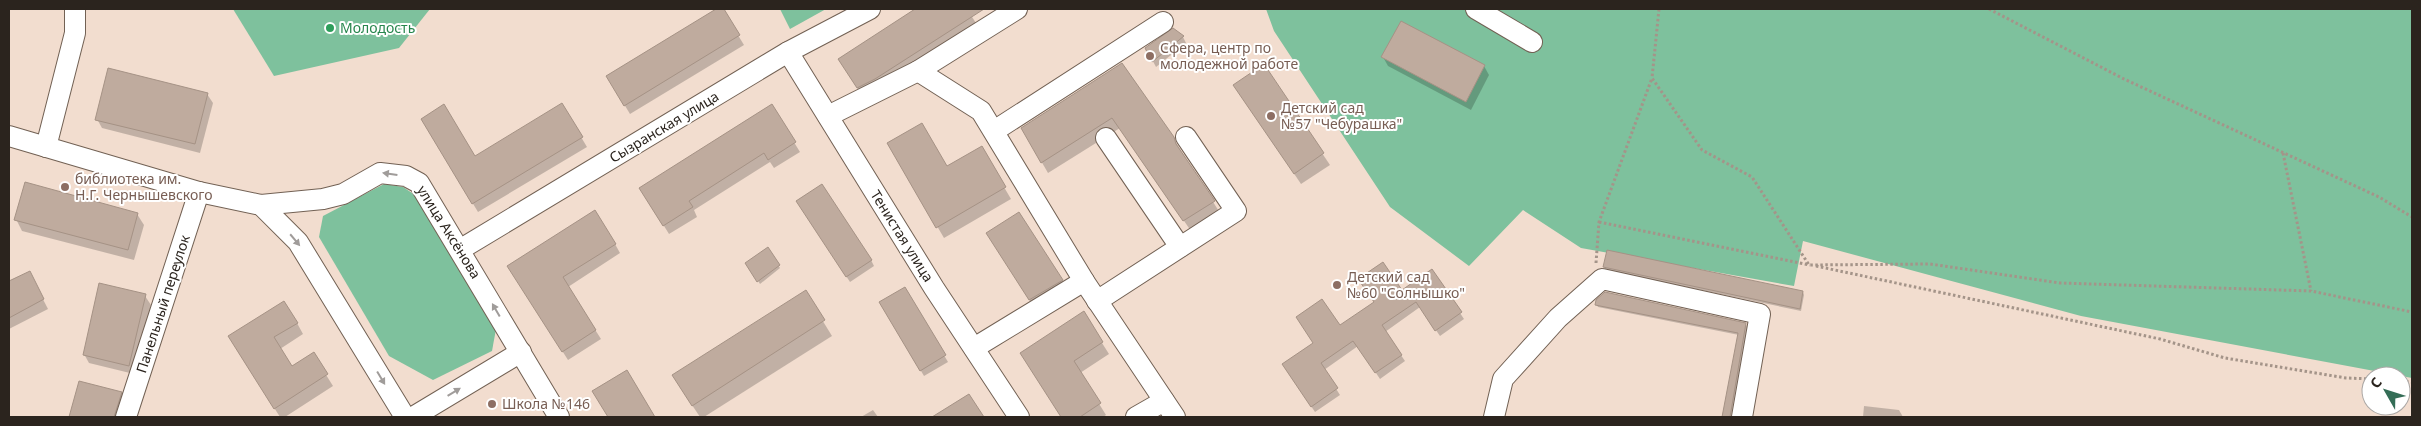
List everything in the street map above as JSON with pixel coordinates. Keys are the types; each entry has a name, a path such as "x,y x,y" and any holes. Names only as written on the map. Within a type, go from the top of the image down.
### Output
{"street":[{"path":"46,148 75,33 75,9"},
{"name":"Сызранская улица","path":"461,249 788,52 870,9"},
{"path":"828,116 918,71 1017,9"},
{"path":"1476,9 1532,42"},
{"path":"994,131 1163,22"},
{"name":"Тенистая улица","path":"788,52 1019,417"},
{"path":"918,71 981,111 1084,281 1170,409 1136,417"},
{"name":"улица Аксёнова","path":"9,136 199,192 262,205 323,199 343,194 380,173 406,176 420,183 461,249 559,417"},
{"path":"1097,301 1236,211 1186,137"},
{"path":"1106,138 1180,247"},
{"name":"Панельный переулок","path":"126,417 199,192"},
{"path":"262,205 298,242 405,417"},
{"path":"1494,417 1503,379 1558,318 1602,279 1760,314 1742,417"},
{"path":"974,348 1084,281"},
{"path":"413,417 521,352"}],"path":[{"path":"1602,279 1596,265 1599,222 1652,78 1660,9"},
{"path":"1989,9 2124,79 2380,197 2412,217"},
{"path":"1652,78 1702,150 1752,177 1809,265"},
{"path":"2283,153 2311,291"},
{"path":"1599,222 2160,339 2225,358 2346,378 2361,379"},
{"path":"1809,265 1930,264 2060,283 2311,291 2412,312"}],"green space":[{"name":"Молодость","path":"233,9 430,9 399,48 274,76"},
{"path":"780,9 826,9 790,29"},
{"path":"1266,9 2412,9 2412,378 2411,366 2361,366 2361,368 2081,316 1803,241 1794,286 1581,248 1523,210 1469,266 1390,207 1274,31"},
{"path":"384,184 403,187 415,195 496,329 492,351 433,380 389,356 319,237 323,216"}],"building":[{"path":"716,9 724,9 740,35 624,106 606,76"},
{"path":"915,9 984,9 875,79 857,88 838,59"},
{"path":"1401,21 1485,65 1466,102 1381,57"},
{"name":"Сфера, центр по молодежной работе","path":"1173,28 1184,36 1152,62 1145,48"},
{"path":"1122,63 1174,137 1176,144 1215,201 1183,221 1112,118 1041,163 1021,128"},
{"path":"1264,64 1324,153 1294,174 1233,85"},
{"path":"108,68 208,93 195,144 95,120"},
{"path":"562,103 583,137 472,204 421,119 444,104 475,156"},
{"path":"772,104 796,142 768,160 764,153 689,201 693,207 663,226 639,188"},
{"path":"922,123 947,166 982,146 1006,187 936,228 887,143"},
{"path":"25,182 138,213 128,250 14,220"},
{"path":"822,184 872,260 846,277 796,201"},
{"path":"595,210 616,244 563,277 596,330 562,352 507,266"},
{"path":"1019,212 1063,280 1029,300 986,233"},
{"path":"768,247 780,265 757,282 745,263"},
{"path":"1607,250 1803,291 1800,309 1603,267"},
{"path":"1383,262 1402,290 1432,269 1462,312 1435,331 1416,302 1382,325 1402,355 1375,373 1353,341 1321,363 1338,388 1311,407 1282,364 1313,343 1296,317 1322,299 1340,325 1374,302 1358,279"},
{"path":"30,271 44,299 9,318 9,281"},
{"path":"99,283 146,294 129,366 83,355"},
{"path":"905,287 946,355 920,371 879,302"},
{"path":"806,290 825,320 692,406 672,375"},
{"path":"1605,292 1746,323 1730,417 1722,417 1738,333 1595,305 1596,300"},
{"path":"284,301 298,323 274,337 292,366 314,352 328,374 274,409 228,336"},
{"path":"1084,311 1103,342 1074,361 1101,403 1080,417 1061,417 1020,353"},
{"path":"627,370 655,417 608,417 592,391"},
{"path":"79,381 122,392 114,417 69,417"},
{"path":"969,394 984,417 932,417"}],"place":[{"name":"Молодость","path":"330,28"},
{"name":"Сфера, центр по молодежной работе","path":"1150,56"},
{"name":"Детский сад №57 \"Чебурашка\"","path":"1271,116"},
{"name":"библиотека им. Н.Г. Чернышевского","path":"65,187"},
{"name":"Детский сад №60 \"Солнышко\"","path":"1337,285"},
{"name":"Школа №146","path":"492,404"}]}
